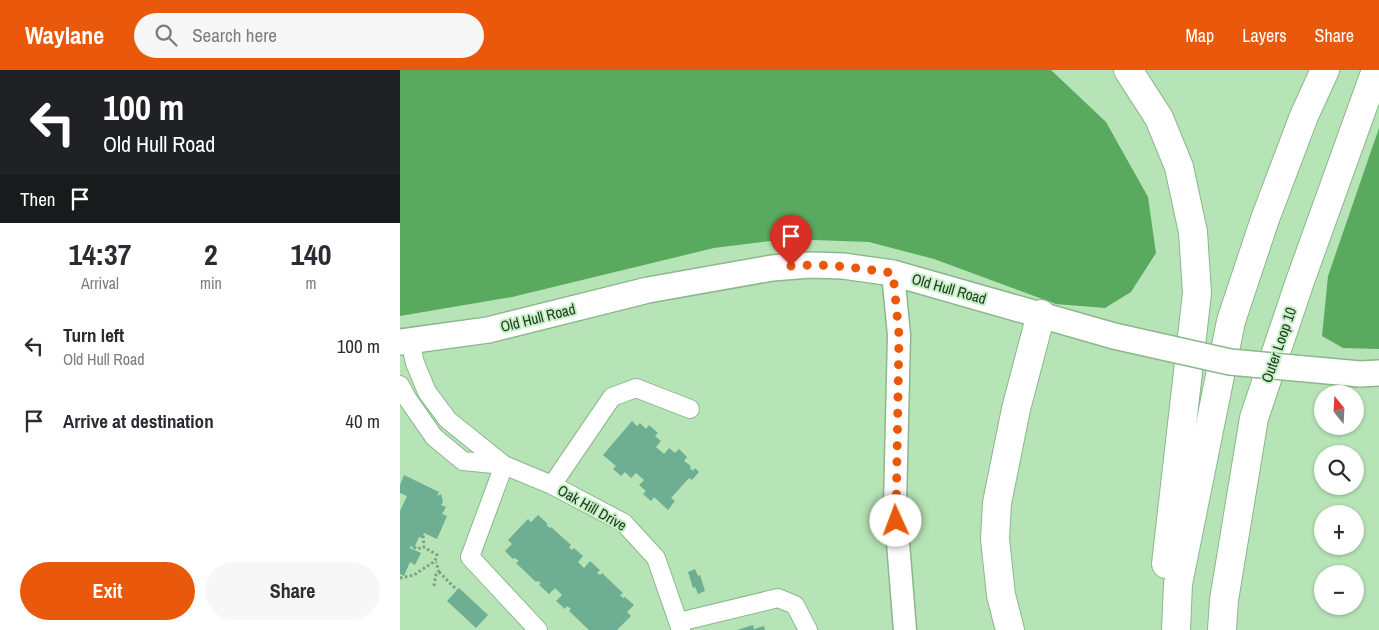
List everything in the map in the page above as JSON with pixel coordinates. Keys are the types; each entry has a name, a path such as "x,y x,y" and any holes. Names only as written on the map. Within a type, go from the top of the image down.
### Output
{"highway":[{"path":"1128,70 1159,118 1179,167 1195,247 1197,293 1164,582 1170,630"},
{"path":"1176,630 1178,584 1231,321 1265,219 1304,116 1325,70"},
{"name":"Outer Loop 10","path":"1222,630 1224,600 1254,418 1299,284 1376,70"},
{"path":"1010,630 1001,596 995,539 997,503 1016,409 1041,314"}],"main road":[{"name":"Old Hull Road","path":"405,342 488,330 648,290 772,268 810,265 844,266 893,273 1114,336 1230,362 1369,374"}],"street":[{"path":"893,273 899,335 895,505 906,630"},
{"name":"Oak Hill Drive","path":"405,342 427,392 448,420 504,465 552,485 624,523 656,558 680,626"},
{"name":"Oak Hill Drive","path":"400,384 407,398 434,437 463,461 504,465"},
{"path":"552,485 612,397 636,388 690,409"},
{"path":"504,465 470,557 538,630"},
{"path":"680,626 778,598 795,605 808,630"}],"path":[{"path":"423,535 424,547"},
{"path":"414,547 417,549 424,547 437,555 435,561 438,572 457,590"},
{"path":"400,578 414,576 435,561"},
{"path":"434,586 438,572"}],"green space":[{"path":"400,70 1051,70 1106,122 1148,197 1156,253 1131,292 1105,308 1056,304 934,259 869,242 787,239 714,248 512,297 400,316"},
{"path":"1379,128 1379,349 1343,348 1322,336 1328,276"}],"building":[{"path":"632,421 637,426 640,423 646,429 649,425 658,433 655,436 661,441 656,447 664,454 669,448 675,453 679,449 687,457 684,461 691,466 690,468 693,471 695,468 699,472 692,480 689,478 671,498 675,501 668,510 654,497 651,501 643,494 646,491 639,485 644,480 636,473 631,478 625,472 621,476 613,469 616,466 603,455"},
{"path":"404,475 439,492 437,496 441,494 443,502 441,505 446,507 442,514 447,516 437,539 424,533 422,538 419,537 414,548 410,546 410,548 421,553 415,565 410,562 404,576 400,574 400,511 407,496 400,493 400,485"},
{"path":"538,515 548,524 546,525 551,527 571,545 569,547 572,550 574,548 583,556 578,562 584,568 590,561 600,570 597,573 600,575 602,573 623,593 620,595 623,598 625,597 634,605 627,612 631,616 617,630 589,630 569,611 571,609 567,606 565,609 556,601 562,595 555,588 549,594 539,585 541,583 536,582 516,563 519,561 515,558 513,559 505,551 512,544 508,540 528,519 531,522"},
{"path":"695,569 698,576 700,575 705,591 698,594 695,587 693,588 688,572"},
{"path":"459,588 488,615 476,628 447,601"},
{"path":"753,625 754,629 764,626 765,630 737,630"}],"route":[{"path":"791,266 844,266 893,273 899,335 896,521"}]}
